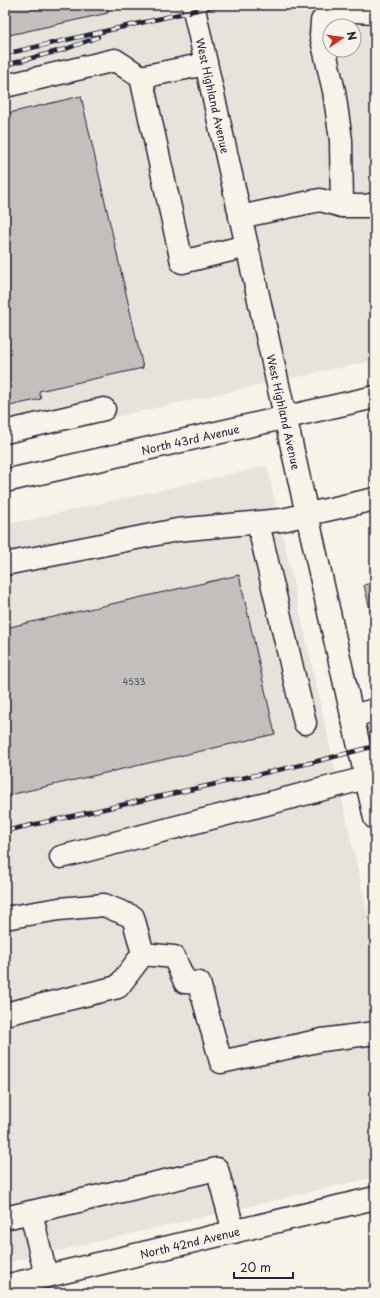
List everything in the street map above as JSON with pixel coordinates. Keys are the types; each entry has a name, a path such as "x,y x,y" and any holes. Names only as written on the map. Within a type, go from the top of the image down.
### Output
{"street":[{"name":"West Highland Avenue","path":"193,5 375,818"},
{"path":"342,206 341,140 334,91 321,35 322,21 328,12 336,10 375,12"},
{"path":"5,86 115,60 141,77 182,262 247,246"},
{"path":"141,77 206,64"},
{"path":"240,216 320,200 342,206 366,206 375,204"},
{"name":"North 43rd Avenue","path":"6,477 375,397"},
{"path":"5,432 104,409"},
{"path":"5,564 177,530 282,520 375,499"},
{"path":"258,522 305,723"},
{"path":"352,716 375,710"},
{"path":"61,857 366,778"},
{"path":"5,918 59,909 104,906 132,917 143,954"},
{"path":"5,1014 118,987 143,954"},
{"path":"143,954 174,957 185,982 199,983 221,1062 322,1040 375,1033"},
{"path":"5,1218 217,1169 234,1232"},
{"name":"North 42nd Avenue","path":"5,1286 375,1198"},
{"path":"31,1212 46,1276"}],"shaded area":[{"path":"5,5 375,5 375,360 5,441"},
{"path":"267,466 375,946 375,1177 5,1263 5,525"}],"building":[{"path":"5,5 107,5 108,13 5,36"},
{"path":"81,96 143,368 39,391 41,399 5,407 5,114"},
{"path":"239,575 275,734 5,796 5,628"},
{"path":"375,582 375,630 364,585"}],"railway":[{"path":"5,54 219,5"},
{"path":"5,65 66,49 98,37"},
{"path":"5,831 314,762 375,746"}]}
